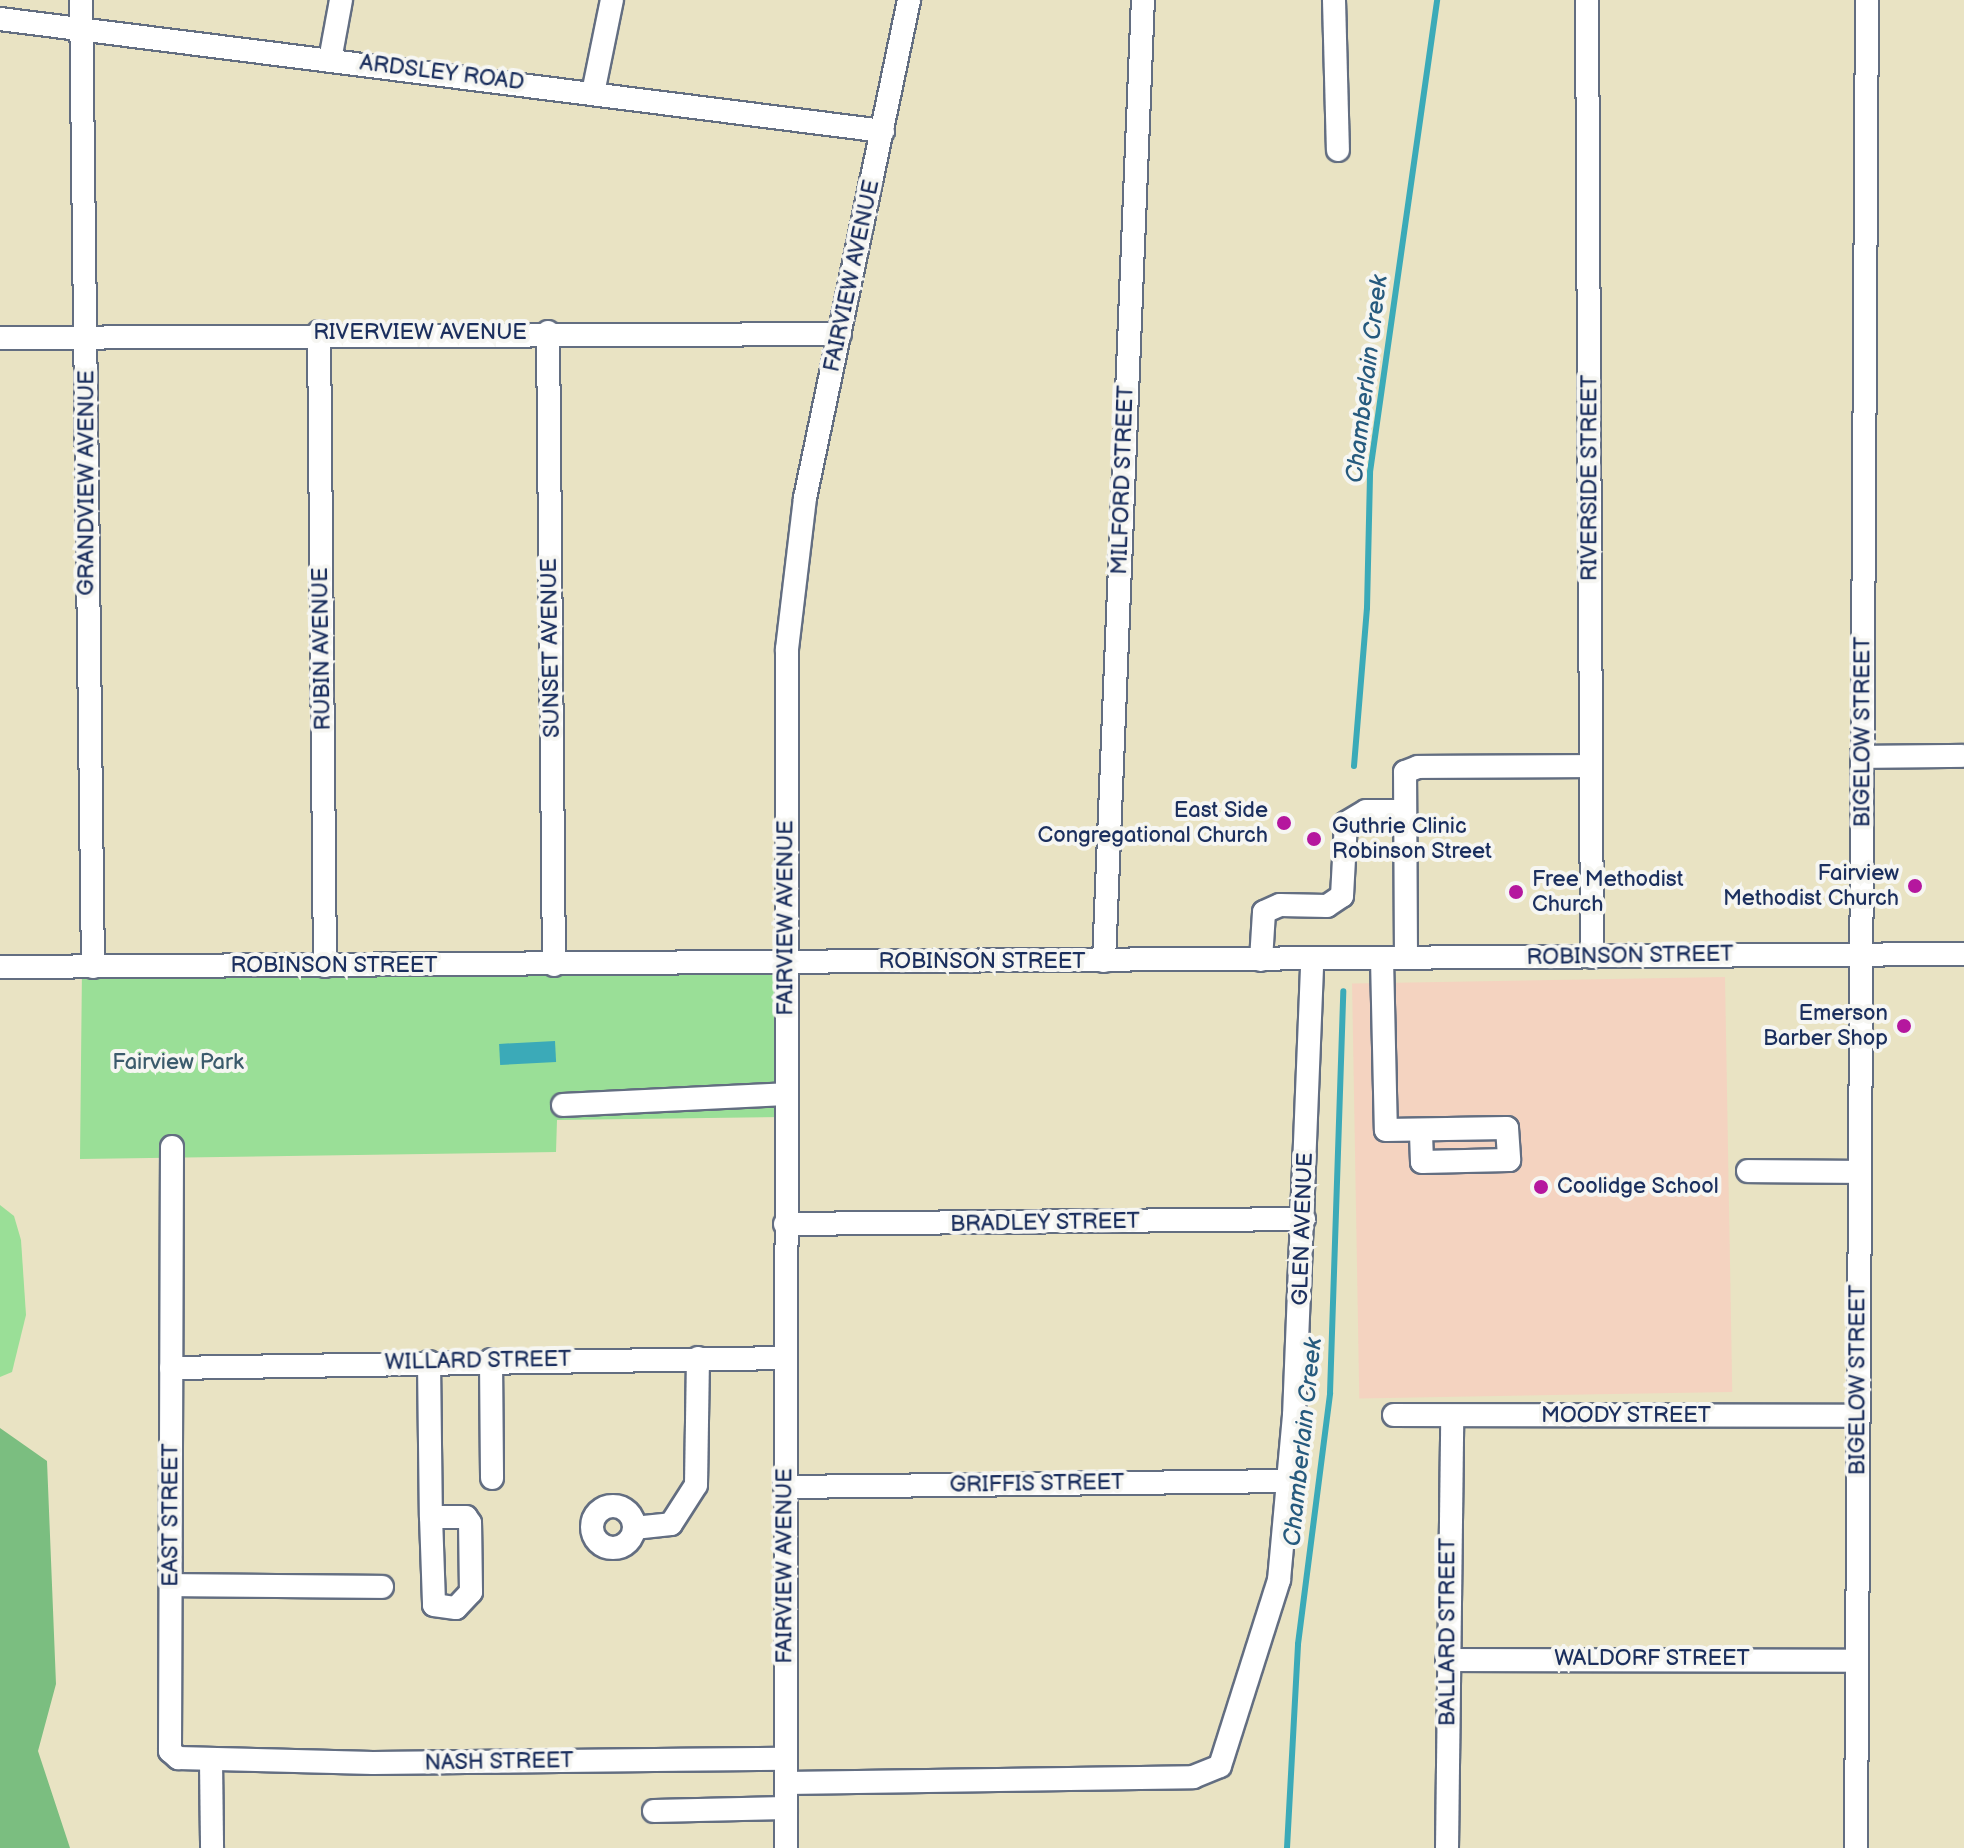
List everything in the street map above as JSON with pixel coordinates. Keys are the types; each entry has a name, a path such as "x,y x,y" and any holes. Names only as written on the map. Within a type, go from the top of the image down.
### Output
{"street":[{"name":"GRANDVIEW AVENUE","path":"81,0 93,967"},
{"path":"330,60 341,0"},
{"path":"593,93 612,0"},
{"name":"FAIRVIEW AVENUE","path":"786,1848 785,1094 791,590 909,0"},
{"name":"MILFORD STREET","path":"1104,961 1143,0"},
{"path":"1334,0 1338,150"},
{"name":"RIVERSIDE STREET","path":"1587,0 1592,957"},
{"name":"BIGELOW STREET","path":"1856,1848 1867,0"},
{"name":"ARDSLEY ROAD","path":"0,19 883,131"},
{"name":"RIVERVIEW AVENUE","path":"0,338 319,332 840,334"},
{"name":"RUBIN AVENUE","path":"319,332 325,966"},
{"name":"SUNSET AVENUE","path":"548,332 554,965"},
{"path":"1863,757 1962,756"},
{"path":"1406,958 1405,772 1418,767 1591,766"},
{"path":"1261,960 1264,912 1280,905 1327,906 1342,896 1346,823 1366,811 1403,811"},
{"name":"ROBINSON STREET","path":"0,967 1964,954"},
{"name":"GLEN AVENUE","path":"786,1783 1193,1777 1211,1773 1226,1756 1279,1580 1289,1481 1304,1219 1312,959"},
{"path":"1382,959 1386,1130 1421,1130"},
{"path":"563,1105 785,1094"},
{"name":"EAST STREET","path":"172,1147 170,1751 178,1758 211,1761"},
{"path":"1748,1171 1859,1172"},
{"name":"BRADLEY STREET","path":"785,1224 1304,1219"},
{"path":"634,1528 671,1524 696,1485 698,1358"},
{"name":"WILLARD STREET","path":"171,1368 491,1360 785,1358"},
{"path":"491,1360 492,1478"},
{"path":"429,1362 431,1517"},
{"name":"MOODY STREET","path":"1394,1415 1857,1416"},
{"name":"BALLARD STREET","path":"1447,1848 1452,1416"},
{"name":"GRIFFIS STREET","path":"785,1487 1289,1481"},
{"path":"171,1585 382,1587"},
{"name":"WALDORF STREET","path":"1447,1660 1857,1661"},
{"name":"NASH STREET","path":"211,1761 786,1759"},
{"path":"211,1761 212,1848"},
{"path":"654,1811 786,1808"}],"shaded area":[{"name":"Coolidge School","path":"1725,977 1732,1392 1359,1398 1352,984"}],"green space":[{"name":"Fairview Park","path":"786,963 785,1117 557,1120 556,1152 80,1159 82,967"},
{"path":"0,1205 14,1216 21,1240 26,1315 12,1372 0,1377"},
{"path":"0,1428 47,1461 56,1684 38,1751 70,1848 0,1848"}],"water":[{"path":"555,1041 556,1062 500,1065 499,1044"}],"waterway":[{"name":"Chamberlain Creek","path":"1354,766 1367,608 1370,472 1437,0"},
{"name":"Chamberlain Creek","path":"1287,1848 1298,1644 1330,1393 1343,991"}],"place":[{"name":"East Side Congregational Church","path":"1284,823"},
{"name":"Guthrie Clinic Robinson Street","path":"1314,839"},
{"name":"Fairview Methodist Church","path":"1915,886"},
{"name":"Free Methodist Church","path":"1516,892"},
{"name":"Emerson Barber Shop","path":"1904,1026"},
{"name":"Coolidge School","path":"1541,1187"}]}
